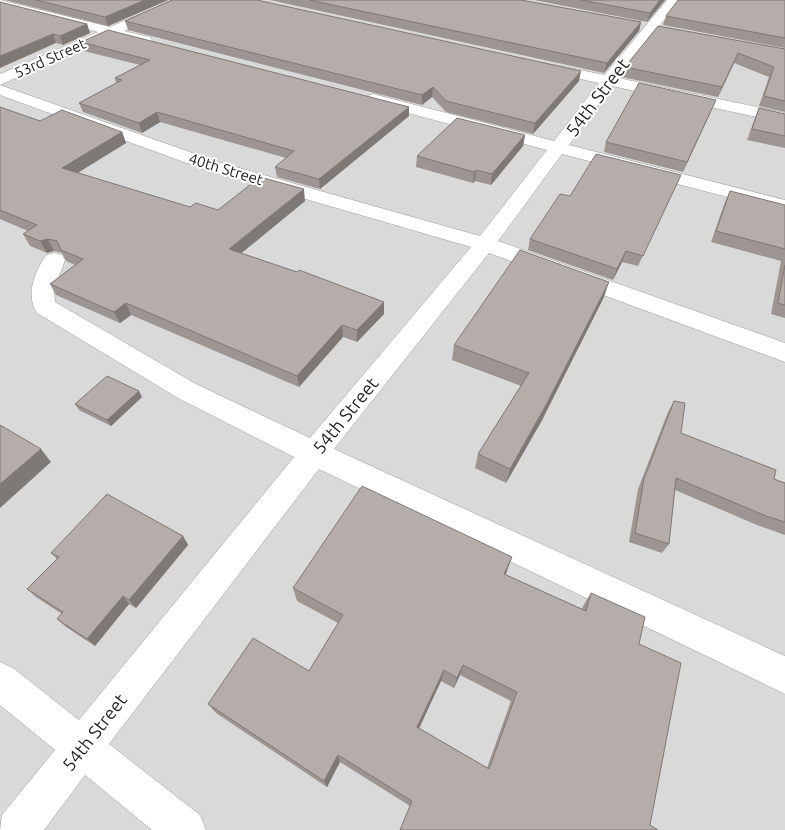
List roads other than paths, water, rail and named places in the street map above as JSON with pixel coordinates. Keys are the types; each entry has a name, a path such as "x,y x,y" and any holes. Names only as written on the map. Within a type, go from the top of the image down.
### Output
{"street":[{"name":"53rd Street","path":"0,80 183,0"},
{"name":"54th Street","path":"17,830 314,453 485,244 609,80 653,29 674,0"},
{"path":"0,4 158,44"},
{"path":"533,64 785,118"},
{"name":"40th Street","path":"0,90 212,166 485,244 785,353"},
{"path":"358,96 559,146 785,206"},
{"path":"54,260 42,292 42,301 45,307 187,391 314,453 785,675"},
{"path":"0,680 185,830"}]}
